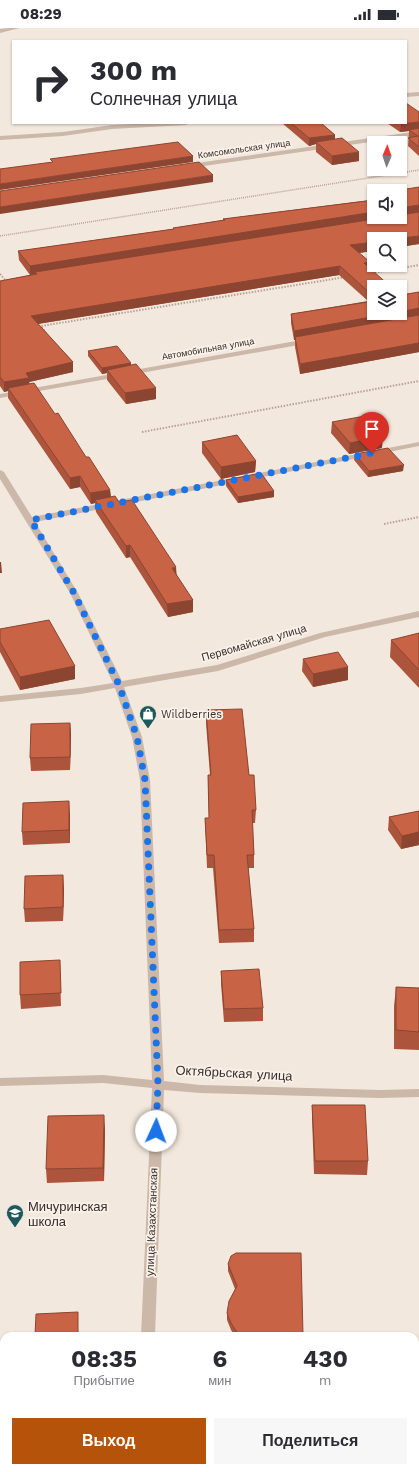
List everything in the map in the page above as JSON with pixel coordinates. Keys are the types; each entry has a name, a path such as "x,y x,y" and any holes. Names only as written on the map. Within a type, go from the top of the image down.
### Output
{"street":[{"path":"0,31 17,28"},
{"path":"407,95 419,94"},
{"path":"0,138 63,134 112,127 168,124"},
{"name":"Комсомольская улица","path":"180,168 419,133"},
{"name":"Автомобильная улица","path":"0,396 317,339"},
{"path":"31,520 419,444"},
{"name":"улица Казахстанская","path":"0,472 31,520 74,593 119,685 137,737 145,780 158,1084 148,1332"},
{"name":"Первомайская улица","path":"0,700 81,692 218,668 323,635 419,614"},
{"name":"Октябрьская улица","path":"0,1082 103,1079 200,1089 380,1094 419,1093"}],"path":[{"path":"0,236 419,170"},
{"path":"367,274 419,265"},
{"path":"0,274 6,282"},
{"path":"50,338 41,326 352,276"},
{"path":"142,432 419,381"},
{"path":"384,524 419,517"}],"building":[{"path":"407,104 419,112 419,122 407,123"},
{"path":"292,124 322,124 335,135 309,138"},
{"path":"419,128 419,147 408,138 418,136 409,130"},
{"path":"342,138 359,152 332,156 316,142"},
{"path":"178,142 193,156 0,184 0,169 53,162 50,159"},
{"path":"199,162 213,175 0,207 0,191"},
{"path":"419,187 419,205 407,207 407,189"},
{"path":"367,201 367,213 30,266 18,251 174,229 173,228 225,220 223,219"},
{"path":"419,212 419,236 407,237 407,232 367,232 367,243 350,245 367,259 367,262 364,263 367,266 367,272 374,272 383,280 367,280 367,291 340,266 31,316 73,362 26,373 29,378 4,382 0,377 0,281 37,274 35,272 367,220 367,224 407,224 407,214"},
{"path":"419,292 419,308 407,311 407,294"},
{"path":"367,302 367,318 294,331 291,314"},
{"path":"419,315 419,343 300,364 295,337 391,320 407,320 407,317"},
{"path":"117,346 131,363 102,368 88,351"},
{"path":"136,364 156,388 125,393 107,370"},
{"path":"34,383 55,414 58,413 86,457 89,457 110,490 90,493 80,476 70,478 8,388"},
{"path":"365,416 383,436 350,443 332,422"},
{"path":"237,435 256,461 221,467 202,442"},
{"path":"388,448 404,465 369,471 355,454"},
{"path":"261,473 274,491 238,497 226,480"},
{"path":"115,496 119,502 132,500 176,567 172,568 193,600 167,604 130,545 126,546 95,500"},
{"path":"49,620 75,666 20,677 0,642 0,629"},
{"path":"419,633 419,670 391,640"},
{"path":"338,652 348,667 313,674 303,659"},
{"path":"242,709 249,775 254,775 256,810 252,810 254,855 247,855 254,929 219,930 214,855 207,855 205,818 209,818 208,775 211,775 206,710"},
{"path":"70,723 70,757 30,758 31,724"},
{"path":"69,801 69,830 22,832 23,803"},
{"path":"419,811 419,832 402,836 389,817"},
{"path":"63,875 63,907 24,909 25,876"},
{"path":"60,960 61,993 20,995 20,962"},
{"path":"259,969 263,1008 224,1009 221,971"},
{"path":"396,987 419,988 419,1032 396,1030"},
{"path":"312,1105 365,1105 368,1161 315,1161"},
{"path":"104,1115 103,1168 46,1169 48,1116"},
{"path":"236,1253 301,1253 303,1332 237,1332 227,1313 229,1301 237,1286 228,1264 231,1256"},
{"path":"78,1312 78,1332 35,1332 36,1314"}],"place":[{"name":"Wildberries","path":"148,729"},
{"name":"Мичуринская школа","path":"15,1228"}],"route":[{"path":"156,1131 158,1084 145,780 137,737 119,685 74,593 31,520 186,488 372,453"}]}
